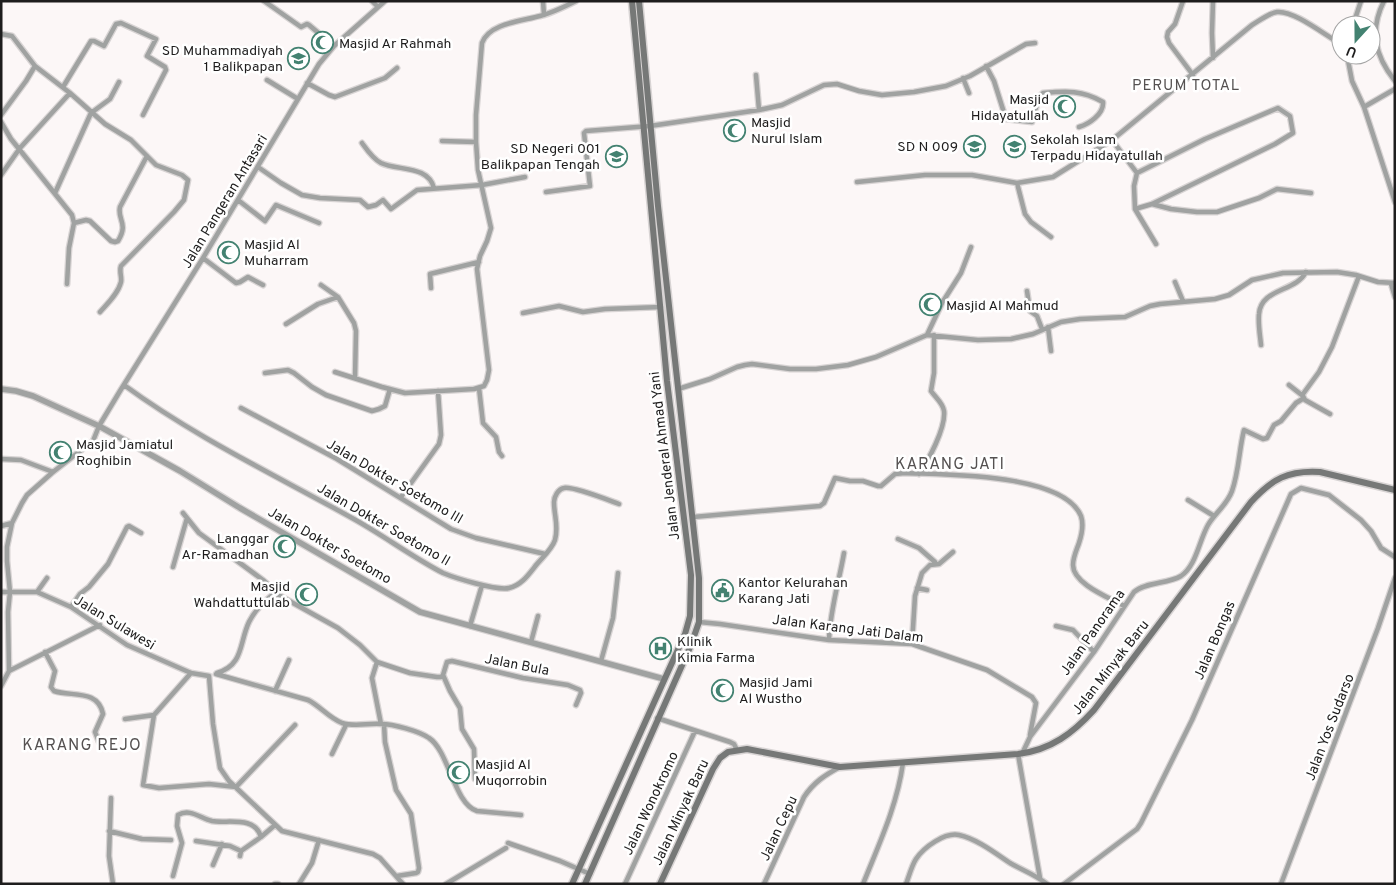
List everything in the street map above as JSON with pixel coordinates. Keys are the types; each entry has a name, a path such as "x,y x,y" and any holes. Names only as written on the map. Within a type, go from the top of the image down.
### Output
{"main road":[{"name":"Jalan Jenderal Ahmad Yani","path":"585,884 691,645 699,622 699,578 693,517 632,1"},
{"name":"Jalan Jenderal Ahmad Yani","path":"572,884 685,634 690,616 691,575 667,381 639,1"},
{"name":"Jalan Minyak Baru","path":"660,884 714,769 720,758 725,754 747,748 840,767 1020,754 1045,747 1061,739 1081,724 1094,710 1251,502 1271,482 1282,476 1294,473 1320,472 1395,490"},
{"name":"Jalan Minyak Baru","path":"725,754 751,750"}],"street":[{"path":"264,1 301,27 309,25 334,46"},
{"path":"372,1 378,7"},
{"name":"Jalan Pangeran Antasari","path":"9,671 8,612 10,592 7,547 12,524 28,495 53,472 93,441 99,426 203,258 319,64 334,46 385,1"},
{"path":"543,1 544,15"},
{"path":"335,372 405,393 479,388 484,386 488,380 489,370 477,269 491,228 478,170 476,142 481,50 484,38 490,31 511,22 544,15 576,1"},
{"path":"1183,1 1175,24 1168,32 1167,37 1169,43 1193,75"},
{"path":"1213,1 1213,58"},
{"path":"1356,15 1360,1"},
{"path":"1384,1 1376,25 1375,37 1383,62 1395,81"},
{"path":"856,182 925,175 972,175 1017,183 1053,177 1112,140 1252,25 1277,12 1303,21 1331,38"},
{"path":"62,87 91,41 104,46 116,24 121,23 155,38 156,41 148,56 165,67 166,70 142,115"},
{"path":"1,34 12,36 35,66 93,112 105,124 131,140 156,164 182,175 188,180 184,200 121,266 119,272 121,282 118,289 100,312"},
{"path":"546,192 590,186 585,131 647,126 759,110 782,105 824,85 837,84 859,91 882,94 914,92 946,86 1026,44 1035,42"},
{"path":"1349,65 1352,81 1364,107 1395,202"},
{"path":"1,114 35,66"},
{"path":"986,66 997,88 1006,119 1032,122 1043,93 1078,92 1104,102 1103,109 1099,114 1087,124 1079,127"},
{"path":"307,84 335,97 385,78 398,68"},
{"path":"756,75 759,110"},
{"path":"963,78 969,94"},
{"path":"267,80 298,99"},
{"path":"55,194 93,112 110,100 119,82"},
{"path":"1364,107 1395,89"},
{"path":"1,175 20,148 70,93"},
{"path":"1135,209 1152,204 1275,144 1293,133 1290,116 1278,108 1205,139 1137,173"},
{"path":"1,122 11,139 72,215 74,223 69,248 67,284"},
{"path":"442,140 476,142"},
{"path":"1112,140 1137,173"},
{"path":"362,143 380,163 419,172 428,176 434,188"},
{"path":"74,223 90,221 98,226 109,239 114,242 118,241 123,226 119,211 120,207 147,156"},
{"path":"258,167 290,189 308,197 360,200 368,207 376,205 383,200 391,210 417,190 482,185 525,177"},
{"path":"1137,173 1134,186 1135,209 1156,244"},
{"path":"1017,183 1025,214 1031,222 1051,237"},
{"path":"1152,204 1197,212 1217,212 1259,198 1278,189 1311,193"},
{"path":"238,200 265,221 276,205 318,223"},
{"path":"927,335 942,303 961,273 971,247"},
{"path":"203,258 236,283 248,277 263,285"},
{"path":"431,288 430,274 479,262"},
{"path":"1261,345 1258,313 1262,305 1270,295 1300,282 1306,272"},
{"path":"678,389 745,365 816,369 848,364 876,357 927,335 978,340 1022,337 1061,322 1080,319 1125,317 1150,306 1215,299 1229,295 1252,280 1284,273 1337,272 1359,276 1393,284 1395,296"},
{"name":"Jalan Panorama","path":"1020,754 1030,737 1094,652 1138,588 1180,577 1187,571 1201,538 1231,492 1244,430 1263,439 1267,438 1274,425 1281,421 1303,397 1332,347 1359,276"},
{"path":"1175,282 1183,301"},
{"path":"321,285 338,297 354,323 356,331 355,378"},
{"path":"1027,291 1030,311 1037,316 1042,330"},
{"path":"286,324 318,304 338,297"},
{"path":"523,312 559,306 583,312 605,309 661,307"},
{"path":"1048,327 1051,350"},
{"path":"919,474 936,444 944,413 941,403 932,391 934,335"},
{"path":"266,373 288,370 294,372 312,387 326,395 372,411 379,410 385,406 390,389"},
{"name":"Jalan Dokter Soetomo II","path":"124,385 167,415 268,473 354,519 443,572 482,584 505,589 518,585 529,575 555,538 557,526 554,503 556,495 560,490 565,488 574,490 619,504"},
{"path":"1289,385 1303,397 1330,414"},
{"path":"479,388 482,423 496,438 498,452 502,456"},
{"name":"Jalan Dokter Soetomo","path":"1,389 33,396 99,426 180,471 240,508 420,612 664,679"},
{"path":"400,498 439,444 441,435 438,391"},
{"name":"Jalan Dokter Soetomo III","path":"241,408 337,459 451,529 476,538 545,554"},
{"path":"1,459 21,460 53,472"},
{"path":"693,517 820,506 824,503 835,478 863,481 878,486 881,486 895,474 996,478 1024,483 1065,497 1079,513 1082,531 1073,566 1077,577 1082,582 1124,606"},
{"name":"Jalan Bongas","path":"1064,884 1138,829 1192,720 1291,494 1301,488 1328,495 1362,520 1381,548 1395,557"},
{"path":"1188,500 1214,516"},
{"path":"174,566 185,515 199,533 263,580 275,593 338,628 360,645 377,662 410,673 437,677 443,675 460,708 462,730 474,749 475,779"},
{"path":"1,526 12,524"},
{"path":"71,607 80,594 89,588 106,566 126,528 129,526 141,533"},
{"path":"898,540 919,548 936,563"},
{"path":"912,644 914,601 922,572 930,565 939,564 954,552"},
{"path":"828,640 832,604 844,553"},
{"path":"601,662 612,618 618,573"},
{"path":"37,592 47,578"},
{"name":"Jalan Yos Sudarso","path":"1281,884 1378,628 1395,578"},
{"path":"470,626 482,584"},
{"path":"917,588 927,590"},
{"name":"Jalan Sulawesi","path":"1,592 37,592 71,607 127,645 191,673 209,676"},
{"path":"275,593 264,601 252,617 243,640 241,652 230,668 209,676 213,724 220,768 229,781 275,825 286,832 373,854 380,858 403,884"},
{"path":"531,642 538,616"},
{"name":"Jalan Karang Jati Dalam","path":"699,622 828,640 912,644 988,670 1032,697 1036,703 1030,737"},
{"path":"1,686 9,671 100,625"},
{"path":"1056,626 1073,630 1094,652"},
{"path":"45,652 55,671 51,687 54,691 86,695 99,704 103,713 95,732 99,742"},
{"path":"275,691 289,660"},
{"name":"Jalan Bula","path":"443,675 447,662 452,661 523,678 568,685 580,690 581,693 576,705"},
{"path":"377,662 373,669 372,682 383,724 385,742 396,790 411,814 419,868 416,873 397,876"},
{"path":"191,673 154,715 143,785 159,788 209,784 236,787"},
{"path":"216,674 312,702 336,721 346,724 383,724 419,733 433,741 462,797 474,810 521,815"},
{"path":"125,719 154,715"},
{"path":"657,718 730,742 738,750"},
{"path":"236,787 295,724"},
{"path":"332,754 346,724"},
{"name":"Jalan Wonokromo","path":"625,884 695,731"},
{"path":"1020,754 1040,878"},
{"path":"863,884 890,818 900,787 903,763"},
{"name":"Jalan Cepu","path":"764,884 804,797 817,781 840,767"},
{"path":"111,798 109,856 113,884"},
{"path":"173,876 182,843 177,829 177,818 182,813 190,812 216,822 244,822 257,830 261,837"},
{"path":"196,841 230,846 241,854 275,825"},
{"path":"110,831 140,838 171,840"},
{"path":"906,884 916,859 923,852 939,840 957,834 968,838 1022,870 1040,878 1047,884"},
{"path":"299,884 312,863 319,840"},
{"path":"508,843 560,861 590,874"},
{"path":"213,865 222,844"},
{"path":"446,884 506,848"}],"place":[{"name":"Masjid Ar Rahmah","path":"323,43"},
{"name":"SD Muhammadiyah 1 Balikpapan","path":"299,58"},
{"name":"Masjid Hidayatullah","path":"1065,107"},
{"name":"Masjid Nurul Islam","path":"735,130"},
{"name":"SD N 009","path":"974,146"},
{"name":"Sekolah Islam Terpadu Hidayatullah","path":"1014,147"},
{"name":"SD Negeri 001 Balikpapan Tengah","path":"616,156"},
{"name":"Masjid Al Muharram","path":"228,252"},
{"name":"Masjid Al Mahmud","path":"930,305"},
{"name":"Masjid Jamiatul Roghibin","path":"60,452"},
{"name":"Langgar Ar-Ramadhan","path":"285,546"},
{"name":"Kantor Kelurahan Karang Jati","path":"722,590"},
{"name":"Masjid Wahdattuttulab","path":"306,594"},
{"name":"Klinik Kimia Farma","path":"661,649"},
{"name":"Masjid Jami Al Wustho","path":"723,690"},
{"name":"Masjid Al Muqorrobin","path":"459,772"}],"district":[{"name":"PERUM TOTAL","path":"1186,85"},
{"name":"KARANG JATI","path":"950,463"},
{"name":"KARANG REJO","path":"82,744"}]}
